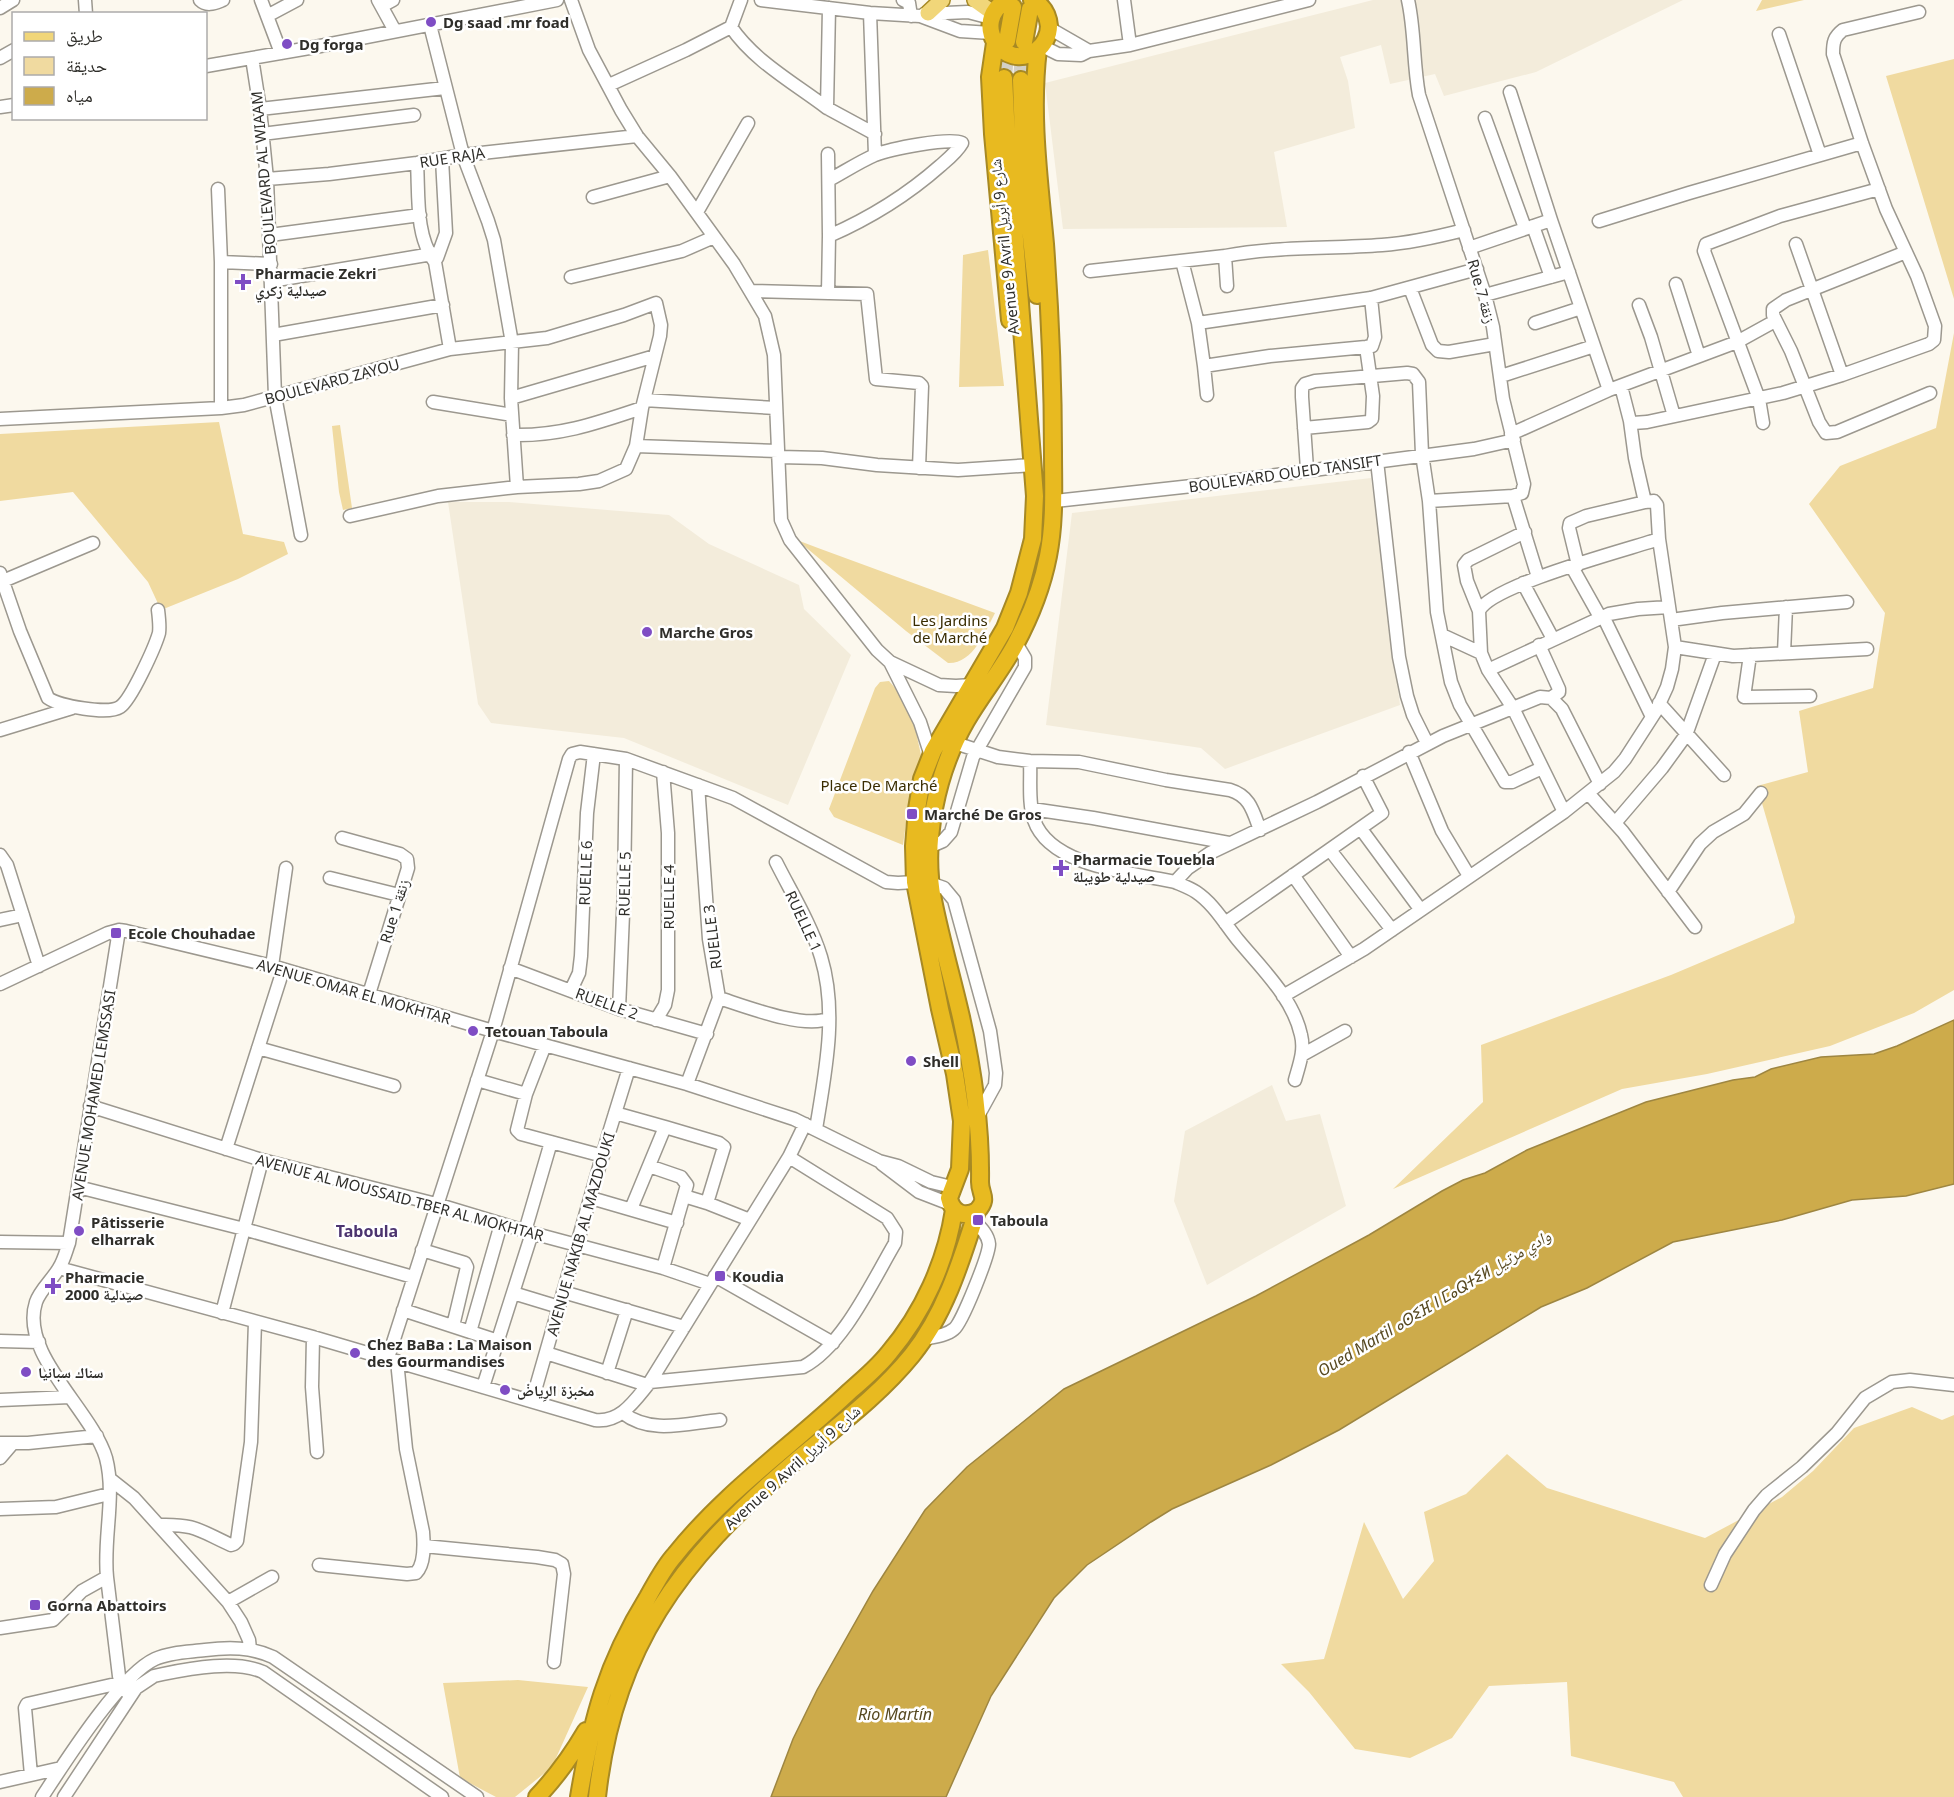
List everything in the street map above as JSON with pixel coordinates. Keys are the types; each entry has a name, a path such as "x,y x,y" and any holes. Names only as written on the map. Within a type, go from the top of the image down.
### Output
{"highway":[{"name":"Avenue 9 Avril شارع 9 أبريل","path":"1031,4 1008,21 990,77 1010,322 1033,458"},
{"path":"1008,21 1047,38 1048,15 1042,7 1031,4"},
{"name":"Avenue 9 Avril شارع 9 أبريل","path":"579,1797 595,1714 604,1685 619,1647 673,1557 719,1506 829,1412 888,1354 904,1334 933,1283 949,1238 953,1196 962,1154 960,1100 914,832 920,791 928,763 975,692 1016,643 1041,588 1055,501 1045,247 1035,141 1035,77 1008,21"},
{"name":"Avenue 9 Avril شارع 9 أبريل","path":"597,1797 609,1724 625,1676 648,1626 688,1567 734,1516 881,1388 912,1355 951,1287 975,1216 983,1202 980,1186 978,1116 965,1033 937,921 923,882 940,782 975,692 1019,593 1033,539 1035,496 1033,458 1007,136 1013,79 1053,421"},
{"path":"975,1216 965,1215 953,1196 968,1179 980,1186"},
{"path":"537,1797 576,1749 595,1714"}],"main road":[{"path":"919,15 942,0"},
{"path":"975,0 1008,21"}],"street":[{"path":"0,8 13,0"},
{"path":"200,0 205,4 223,0"},
{"path":"261,0 281,53"},
{"path":"267,16 297,0"},
{"path":"393,0 380,3 395,31"},
{"path":"207,66 557,0"},
{"path":"572,0 586,45 621,110 638,136 697,212 751,291 765,316 773,343 781,520 790,540 890,662 920,722 928,763"},
{"path":"609,84 686,50 730,27 741,0"},
{"path":"761,0 785,1 870,13 919,15 969,12 1008,21 1058,54 1066,56 1130,45 1309,0"},
{"path":"903,0 909,3 919,15 934,23 960,30 1008,21"},
{"path":"1124,0 1130,45"},
{"name":"Rue 7 زنقة","path":"1408,0 1419,95 1477,269 1496,344 1503,399 1524,484 1522,493 1513,496"},
{"path":"827,108 830,8"},
{"path":"1630,421 1637,423 1759,399 1842,375 1929,344 1934,340 1935,326 1917,276 1879,189 1833,54 1833,43 1836,36 1844,30 1919,12"},
{"path":"870,13 875,155"},
{"path":"1048,15 1089,51"},
{"path":"430,25 463,154 494,240 512,343 511,398 517,487"},
{"path":"730,27 756,55 827,108 875,134"},
{"path":"1779,34 1820,155"},
{"name":"BOULEVARD AL WIAAM","path":"252,58 267,179 275,396 301,535"},
{"path":"260,109 445,88"},
{"path":"1510,93 1594,346 1630,421 1635,458 1645,502"},
{"path":"262,134 414,115"},
{"path":"1485,118 1551,277"},
{"path":"697,212 748,123"},
{"name":"RUE RAJA","path":"267,179 417,163 463,154 638,136"},
{"path":"829,180 875,155 923,144 953,141 962,143 922,182 862,221 829,236"},
{"path":"1599,221 1862,143"},
{"path":"828,154 828,293"},
{"path":"434,256 446,233 442,159"},
{"path":"417,163 423,239 434,256 450,349"},
{"path":"593,197 670,176"},
{"path":"218,189 221,262 221,408"},
{"path":"1763,423 1759,399 1704,251 1706,244 1780,216 1879,189"},
{"path":"270,235 420,215"},
{"path":"1469,248 1551,220"},
{"path":"1090,271 1268,249 1383,245 1434,238 1464,230"},
{"path":"571,277 682,251 714,237"},
{"path":"1796,244 1842,375"},
{"path":"1906,252 1777,305 1772,312 1823,429 1830,434 1930,393"},
{"path":"271,281 434,256"},
{"path":"1225,256 1227,286"},
{"path":"1182,261 1198,323 1207,395"},
{"path":"221,262 271,264"},
{"path":"1198,323 1371,298 1477,269"},
{"path":"1485,295 1569,272"},
{"path":"1676,284 1699,356"},
{"path":"1410,288 1432,345 1438,351 1449,352 1496,344"},
{"path":"751,291 867,294 876,379 921,384 920,468"},
{"path":"1204,366 1270,356 1372,346 1375,337 1371,298"},
{"name":"BOULEVARD ZAYOU","path":"0,419 244,405 450,349 548,338 656,303 661,325 655,356"},
{"path":"273,335 443,305"},
{"path":"1639,305 1674,416"},
{"path":"1535,323 1581,308"},
{"name":"BOULEVARD OUED TANSIFT","path":"1055,501 1192,486 1422,454 1474,449 1513,437 1615,388 1737,342 1775,321"},
{"path":"1501,376 1594,346"},
{"path":"1304,428 1368,422 1372,419 1371,377 1366,347"},
{"path":"511,398 655,356"},
{"path":"350,516 438,496 599,481 626,468 636,446 643,404 655,356"},
{"path":"1308,469 1302,397 1302,388 1305,384 1407,373 1417,377 1437,612 1455,696 1505,782 1508,783 1542,768"},
{"path":"432,402 512,415"},
{"path":"513,435 540,436 562,433 596,424 643,404 776,408"},
{"path":"636,446 778,454 958,471 1033,458"},
{"path":"1377,461 1399,657 1413,715 1427,743"},
{"path":"1429,501 1513,496 1538,577"},
{"path":"1283,996 1351,957 1564,812 1600,784 1625,759 1652,717 1659,703 1672,669 1675,647 1659,539 1658,505 1654,501 1586,516 1570,523 1569,528 1575,566 1652,717"},
{"path":"1525,532 1473,558 1464,565 1467,581 1479,611 1481,653 1488,670 1513,708 1564,812"},
{"path":"1479,611 1482,605 1490,599 1538,577 1659,539"},
{"path":"93,543 1,577 20,631 48,698 72,708 110,710 119,708 126,701 144,668 159,634 158,610"},
{"path":"1523,583 1553,639"},
{"path":"1671,620 1847,602"},
{"path":"1488,670 1602,616 1638,609 1669,607"},
{"path":"1784,653 1786,607"},
{"path":"1442,635 1481,653"},
{"path":"929,847 943,841 951,832 975,751 1025,667 1025,658 1016,643"},
{"path":"1539,645 1559,688 1559,692 1551,698"},
{"path":"1675,647 1715,654 1750,655 1867,649"},
{"path":"1615,823 1662,768 1686,735 1715,654"},
{"path":"1750,655 1744,698 1810,696"},
{"path":"890,662 939,685 956,686 975,692"},
{"path":"1175,882 1199,860 1229,843 1260,830 1427,743 1540,697 1551,698 1562,708 1600,784"},
{"path":"1659,703 1724,775"},
{"path":"0,730 72,708"},
{"path":"955,743 975,751 1030,761 1078,762 1240,793 1250,806 1260,830"},
{"path":"1409,752 1442,831 1469,876"},
{"path":"319,1565 412,1574 419,1572 424,1546 423,1532 392,1360 403,1310 493,1031 572,754 594,753 626,759 698,784 733,798 768,816 886,882 898,884 923,882 944,888 954,900 990,1031 996,1079 992,1092 978,1116"},
{"name":"RUELLE 6","path":"571,990 579,973 581,956 587,820 594,753"},
{"name":"RUELLE 5","path":"619,1009 626,759"},
{"path":"1030,761 1032,809 1035,824 1044,840 1068,856 1175,882 1196,891 1225,923 1283,996 1295,1016 1302,1037 1302,1054 1295,1080"},
{"name":"RUELLE 4","path":"656,1020 665,1005 668,990 668,833 663,772"},
{"path":"1225,923 1382,813 1363,776"},
{"name":"RUELLE 3","path":"687,1084 719,998 709,939 698,784"},
{"path":"1588,793 1615,823 1695,927"},
{"path":"1668,892 1700,844 1713,832 1744,814 1761,793"},
{"path":"1032,809 1229,843"},
{"path":"1361,829 1420,909"},
{"name":"Rue 1 زنقة","path":"342,838 405,856 407,859 408,868 369,994"},
{"path":"1330,850 1392,930"},
{"path":"0,855 7,865 39,966"},
{"name":"RUELLE 1","path":"623,1413 649,1383 789,1157 811,1126 825,1074 829,1017 827,992 821,957 814,939 776,862"},
{"path":"226,1149 258,1048 277,968 286,868"},
{"path":"1293,875 1351,957"},
{"path":"330,878 399,895"},
{"path":"0,920 23,915"},
{"path":"0,984 108,933 119,930"},
{"name":"AVENUE OMAR EL MOKHTAR","path":"119,930 277,968 493,1031 687,1084 783,1114 879,1161 898,1166 953,1196"},
{"name":"AVENUE MOHAMED LEMSSASI","path":"119,930 69,1243 59,1268 36,1301 34,1320 39,1342 49,1365 97,1436 106,1460 110,1479 107,1577 124,1688"},
{"name":"RUELLE 2","path":"510,968 619,1009 707,1034"},
{"path":"719,998 788,1019 823,1020 829,1017"},
{"path":"1302,1054 1345,1031"},
{"path":"545,1045 526,1094 517,1130 521,1134 603,1156"},
{"path":"258,1048 394,1086"},
{"name":"AVENUE NAKIB AL MAZDOUKI","path":"532,1401 629,1068"},
{"path":"477,1080 526,1094"},
{"name":"AVENUE AL MOUSSAID TBER AL MOKHTAR","path":"90,1106 262,1160 436,1204 576,1245 712,1280 833,1343"},
{"path":"615,1113 719,1143 724,1147 707,1203"},
{"path":"631,1209 664,1127"},
{"path":"483,1387 513,1293 551,1142"},
{"path":"546,1353 608,1373 649,1383 798,1368 811,1362 833,1343 843,1330 895,1243 896,1232 887,1218 789,1157"},
{"path":"222,1313 262,1160"},
{"path":"649,1166 684,1179 687,1185 663,1268"},
{"path":"78,1187 244,1229 413,1277"},
{"path":"684,1196 750,1220"},
{"path":"591,1198 677,1222"},
{"path":"923,1339 951,1332 960,1323 989,1245 975,1216"},
{"path":"470,1332 501,1224"},
{"path":"0,1242 69,1243"},
{"path":"422,1250 465,1263 468,1267 453,1326"},
{"path":"59,1268 313,1337 595,1420 609,1419 623,1413 637,1423 655,1427 720,1420"},
{"path":"563,1292 684,1326"},
{"path":"513,1293 559,1307"},
{"path":"403,1310 498,1341"},
{"path":"608,1373 627,1310"},
{"path":"159,1526 187,1525 199,1528 231,1545 236,1543 251,1442 255,1322"},
{"path":"313,1337 312,1387 317,1452"},
{"path":"0,1341 39,1342"},
{"path":"1711,1585 1725,1554 1754,1510 1767,1495 1802,1467 1837,1433 1865,1398 1892,1382 1910,1380 1954,1385"},
{"path":"0,1400 70,1397"},
{"path":"0,1458 6,1443 97,1436"},
{"path":"110,1479 124,1488 228,1602 241,1622 249,1640 250,1649"},
{"path":"0,1509 56,1507 109,1494"},
{"path":"424,1546 537,1557 555,1560 562,1564 564,1574 554,1662"},
{"path":"0,1628 53,1620 82,1591 107,1577"},
{"path":"228,1602 272,1577"},
{"path":"42,1797 61,1768 139,1670 156,1658 221,1648 250,1649 273,1657 477,1797"},
{"path":"31,1775 25,1708 27,1704 124,1688 163,1674 234,1665 253,1667 263,1672 442,1797"},
{"path":"64,1797 124,1688"},
{"path":"0,1782 61,1768"}],"shaded area":[{"path":"1373,0 1683,0 1536,72 1444,96 1435,74 1390,84 1381,45 1340,57 1348,81 1355,128 1274,152 1287,227 1063,229 1045,83"},
{"path":"1371,478 1400,705 1225,769 1201,748 1046,725 1072,513"},
{"name":"Marche Gros","path":"448,502 509,502 669,515 709,544 799,585 804,609 851,655 788,805 624,738 491,723 478,704"},
{"path":"1272,1085 1286,1121 1320,1114 1346,1206 1207,1285 1174,1201 1185,1131"}],"green space":[{"path":"1762,0 1804,0 1756,11"},
{"path":"1954,59 1954,299 1886,76"},
{"path":"988,250 1004,386 959,387 963,255"},
{"path":"1954,333 1954,990 1914,1013 1830,1046 1707,1074 1622,1089 1393,1189 1483,1102 1481,1045 1671,975 1794,923 1795,917 1757,786 1808,772 1799,711 1873,688 1885,613 1809,504 1840,466 1936,428"},
{"path":"219,422 243,534 284,542 288,554 238,579 161,610 148,582 73,492 0,501 0,434"},
{"path":"340,425 352,508 343,510 332,426"},
{"name":"Les Jardins de Marché","path":"797,540 995,613 971,653 957,662 948,663"},
{"name":"Place De Marché","path":"889,681 910,705 921,755 915,796 907,816 903,845 834,817 829,809 875,688 880,682"},
{"path":"1912,1407 1942,1420 1954,1415 1954,1797 1683,1797 1674,1782 1571,1756 1567,1682 1489,1686 1452,1738 1410,1758 1355,1749 1309,1692 1281,1664 1324,1659 1364,1522 1403,1599 1434,1561 1424,1512 1466,1494 1507,1454 1547,1488 1705,1538 1782,1497 1813,1471 1854,1428"},
{"path":"518,1680 588,1687 552,1767 515,1797 496,1797 460,1778 443,1683"}],"water":[{"name":"Río Martín","path":"1954,1020 1954,1184 1906,1196 1852,1200 1782,1220 1673,1242 1587,1288 1541,1307 1339,1430 1271,1465 1172,1509 1087,1565 1054,1598 991,1696 946,1797 771,1797 793,1739 817,1690 873,1591 925,1510 967,1467 1064,1389 1256,1296 1369,1235 1442,1191 1463,1180 1485,1173 1527,1150 1646,1102 1733,1080 1755,1077 1771,1069 1821,1057 1874,1054"}],"tunnel":[{"path":"1004,78 1007,41"},
{"path":"1021,80 1024,42"}],"place":[{"name":"Dg saad .mr foad","path":"431,22"},
{"name":"Dg forga","path":"287,44"},
{"name":"Pharmacie Zekri صيدلية زكري","path":"243,282"},
{"name":"Marche Gros","path":"647,632"},
{"name":"Marché De Gros","path":"912,814"},
{"name":"Pharmacie Touebla صيدلية طويبلة","path":"1061,868"},
{"name":"Ecole Chouhadae","path":"116,933"},
{"name":"Tetouan Taboula","path":"473,1031"},
{"name":"Shell","path":"911,1061"},
{"name":"Taboula","path":"978,1220"},
{"name":"Pâtisserie elharrak","path":"79,1231"},
{"name":"Koudia","path":"720,1276"},
{"name":"Pharmacie 2000 صيدلية","path":"53,1286"},
{"name":"Chez BaBa : La Maison des Gourmandises","path":"355,1353"},
{"name":"سناك سبانيا","path":"26,1372"},
{"name":"مخبزة الرِياضْ","path":"505,1390"},
{"name":"Gorna Abattoirs","path":"35,1605"}],"district":[{"name":"Taboula","path":"367,1231"}],"water label":[{"name":"Oued Martil ⴰⵙⵉⴼ ⵏ ⵎⴰⵕⵜⵉⵍ وادي مرتيل","path":"1434,1303"}]}
